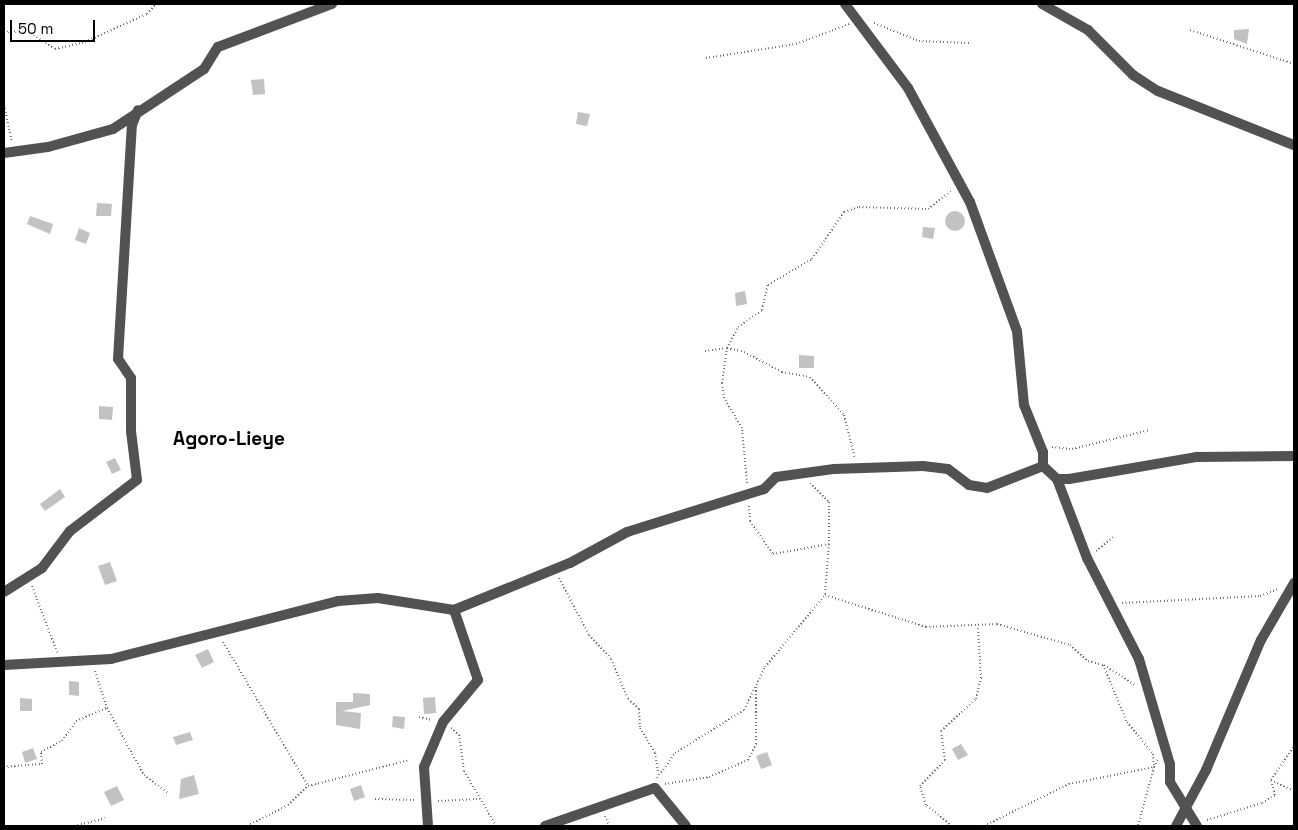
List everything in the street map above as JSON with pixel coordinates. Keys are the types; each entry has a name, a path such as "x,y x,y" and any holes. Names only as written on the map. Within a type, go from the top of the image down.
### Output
{"street":[{"path":"9,152 113,129 138,110 204,69 218,47 332,4"},
{"path":"845,4 863,21 902,78 954,168 1010,309 1020,346 1024,404 1040,443 1043,466 1057,479 1087,558 1150,690 1162,747 1170,764 1170,782 1196,824"},
{"path":"1042,4 1088,30 1133,75 1158,91 1294,145"},
{"path":"4,592 50,561 51,552 70,531 123,494 139,474 130,431 130,378 118,359 132,125 138,110"},
{"path":"1057,479 1197,458 1294,456"},
{"path":"4,665 59,661 92,662 214,634 338,601 367,598 454,610 553,569 627,532 748,491 764,489 776,477 854,468 941,468 968,485 987,488 1043,466"},
{"path":"1176,826 1185,805 1206,770 1261,640 1294,583"},
{"path":"428,826 424,767 443,722 478,680 454,610"},
{"path":"545,826 655,788 686,826"}],"path":[{"path":"4,32 28,30 55,49 85,42 146,14 156,4"},
{"path":"706,58 796,44 863,21 919,41 970,43"},
{"path":"1190,30 1294,64"},
{"path":"4,105 9,152"},
{"path":"829,544 774,554 750,521 742,428 724,398 727,348 738,327 762,310 768,285 812,259 844,212 859,207 902,211 935,206 950,196 954,168"},
{"path":"705,351 727,348 820,385 844,415 855,447 854,468"},
{"path":"1040,443 1072,449 1150,430"},
{"path":"658,773 675,753 735,720 765,667 826,595 829,502 800,473"},
{"path":"1087,558 1113,537"},
{"path":"553,569 589,635 611,660 628,699 639,709 640,728 655,753 658,773 655,788 709,776 748,760 756,744 756,685"},
{"path":"28,577 59,661"},
{"path":"1110,604 1260,596 1294,583"},
{"path":"826,595 926,628 978,628 997,624 1070,645 1088,661 1103,664 1150,690"},
{"path":"952,826 926,805 920,786 945,760 941,731 976,699 981,678 978,628"},
{"path":"214,634 227,646 308,786"},
{"path":"92,662 107,708 144,775 168,793"},
{"path":"1103,664 1127,722 1153,754 1154,767"},
{"path":"4,767 42,764 41,752 62,741 76,721 107,708"},
{"path":"419,717 443,722 458,735 464,771 496,826"},
{"path":"1196,824 1262,803 1275,795 1271,780 1294,746"},
{"path":"1138,826 1154,767 1162,747"},
{"path":"247,826 288,805 308,786 409,760"},
{"path":"984,826 1073,782 1154,767"},
{"path":"1271,780 1294,791"},
{"path":"74,826 104,818"}],"building":[{"path":"1249,29 1247,44 1234,39 1234,30"},
{"path":"264,79 265,94 253,95 251,80"},
{"path":"578,112 590,114 587,126 576,124"},
{"path":"97,203 112,204 111,216 96,216"},
{"path":"955,211 962,214 965,221 962,228 955,231 948,228 945,221 948,214"},
{"path":"30,216 53,224 50,234 27,224"},
{"path":"923,227 935,228 933,239 922,237"},
{"path":"79,228 90,233 86,244 75,240"},
{"path":"745,291 747,304 736,306 735,293"},
{"path":"799,355 814,356 814,368 799,368"},
{"path":"99,406 113,407 112,420 99,419"},
{"path":"115,458 121,470 112,474 106,462"},
{"path":"60,489 65,497 45,511 40,504"},
{"path":"110,562 117,581 105,585 98,566"},
{"path":"208,649 214,662 202,668 195,655"},
{"path":"69,681 79,682 79,696 69,695"},
{"path":"353,693 370,694 370,705 342,711 361,713 360,729 336,725 336,702 353,702"},
{"path":"435,697 436,713 424,714 423,698"},
{"path":"20,698 32,699 32,711 20,711"},
{"path":"393,716 405,717 404,729 392,727"},
{"path":"190,732 193,740 176,745 173,737"},
{"path":"961,744 968,755 958,760 952,749"},
{"path":"33,748 37,759 25,763 22,752"},
{"path":"767,752 772,765 761,769 756,756"},
{"path":"194,775 199,794 179,799 181,779"},
{"path":"361,785 365,797 354,801 350,789"},
{"path":"117,786 124,800 111,806 104,792"}],"district":[{"name":"Agoro-Lieye","path":"229,439"}]}
